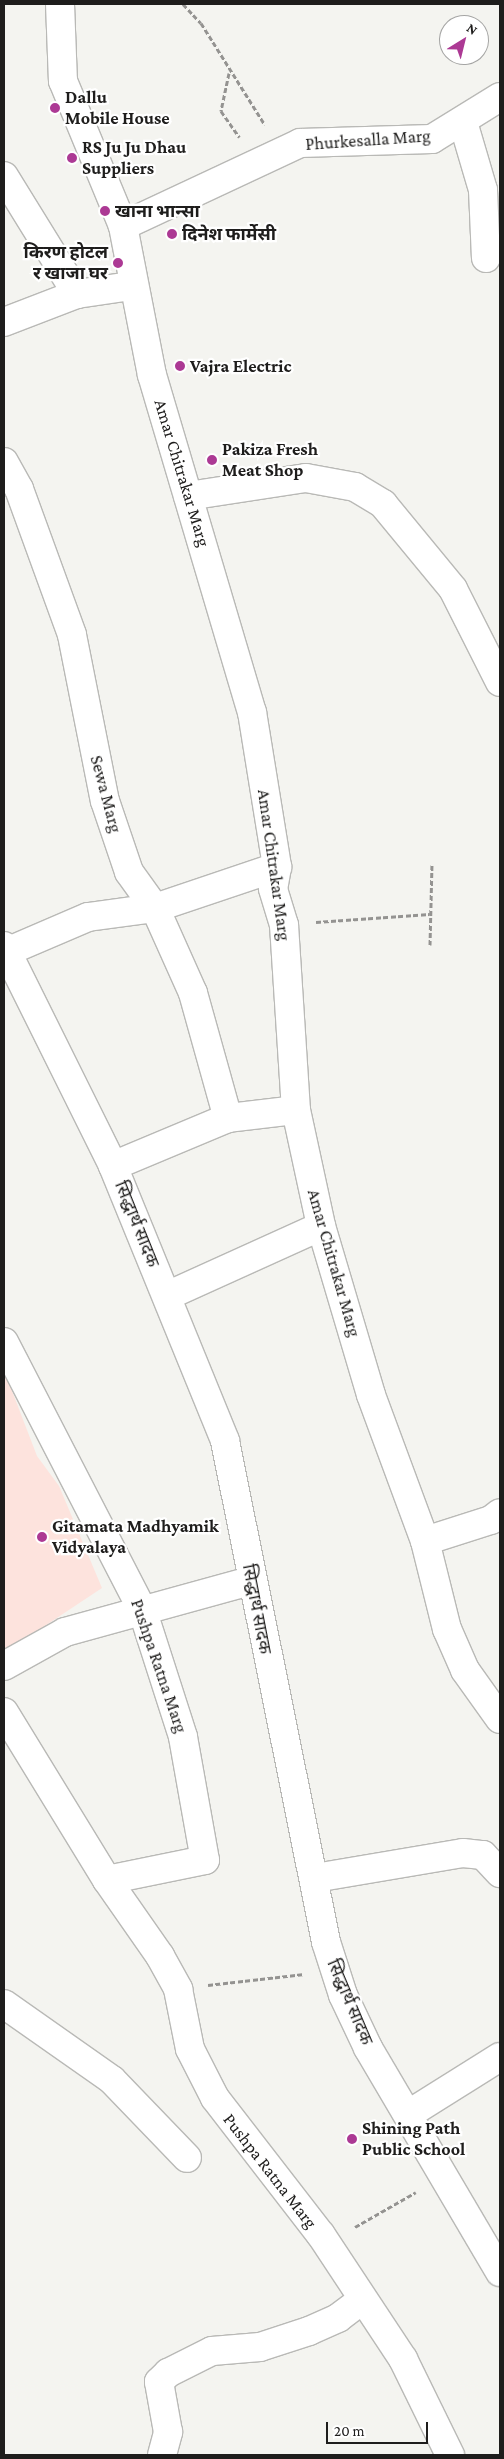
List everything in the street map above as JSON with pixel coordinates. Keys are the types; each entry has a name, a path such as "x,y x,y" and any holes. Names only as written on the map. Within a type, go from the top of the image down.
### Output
{"street":[{"name":"Amar Chitrakar Marg","path":"60,4 64,81 123,226 131,286 188,496 252,712 277,867 273,889 284,925 296,1110 321,1226 371,1395 424,1541 446,1629 465,1670 500,1719"},
{"name":"Phurkesalla Marg","path":"123,226 248,164 304,143 432,139 463,122 500,97"},
{"path":"463,122 484,190 486,258"},
{"path":"4,176 77,294"},
{"path":"4,322 77,294 131,286"},
{"name":"Sewa Marg","path":"4,462 19,489 72,635 108,810 129,872 155,908 193,993 228,1118"},
{"path":"188,496 306,478 355,487 383,504 452,589 500,682"},
{"path":"5,950 88,917 155,908 277,867"},
{"name":"सिद्धार्थ सादक","path":"5,950 113,1166 225,1441 250,1581 334,1967 368,2048 409,2114 500,2272"},
{"path":"113,1166 228,1118 296,1110"},
{"path":"167,1296 321,1226"},
{"name":"Pushpa Ratna Marg","path":"4,1342 142,1609 183,1737 205,1860 107,1880"},
{"path":"424,1541 491,1520 500,1513"},
{"path":"4,1666 65,1632 142,1609 250,1581"},
{"name":"Pushpa Ratna Marg","path":"4,1712 107,1880 178,1989 190,2048 215,2098 326,2244 403,2359 450,2455"},
{"path":"315,1878 463,1853 483,1855 500,1874"},
{"path":"4,2004 112,2080 187,2158"},
{"path":"409,2114 500,2058"},
{"path":"162,2455 168,2432 160,2382 168,2373 212,2351 260,2347 309,2330 338,2318 363,2299"}],"path":[{"path":"183,4 201,23 230,73 266,126 304,143"},
{"path":"230,73 221,111 244,145"},
{"path":"430,946 432,865"},
{"path":"284,925 430,914"},
{"path":"178,1989 334,1967"},
{"path":"326,2244 445,2176"}],"shaded area":[{"name":"Gitamata Madhyamik Vidyalaya","path":"4,1370 37,1456 59,1486 102,1588 4,1653"}],"place":[{"name":"Dallu Mobile House","path":"55,108"},
{"name":"RS Ju Ju Dhau Suppliers","path":"72,158"},
{"name":"खाना भान्सा","path":"105,211"},
{"name":"दिनेश फार्मेसी","path":"172,234"},
{"name":"किरण होटल र खाजा घर","path":"118,263"},
{"name":"Vajra Electric","path":"180,366"},
{"name":"Pakiza Fresh Meat Shop","path":"212,460"},
{"name":"Gitamata Madhyamik Vidyalaya","path":"42,1537"},
{"name":"Shining Path Public School","path":"352,2139"}]}
